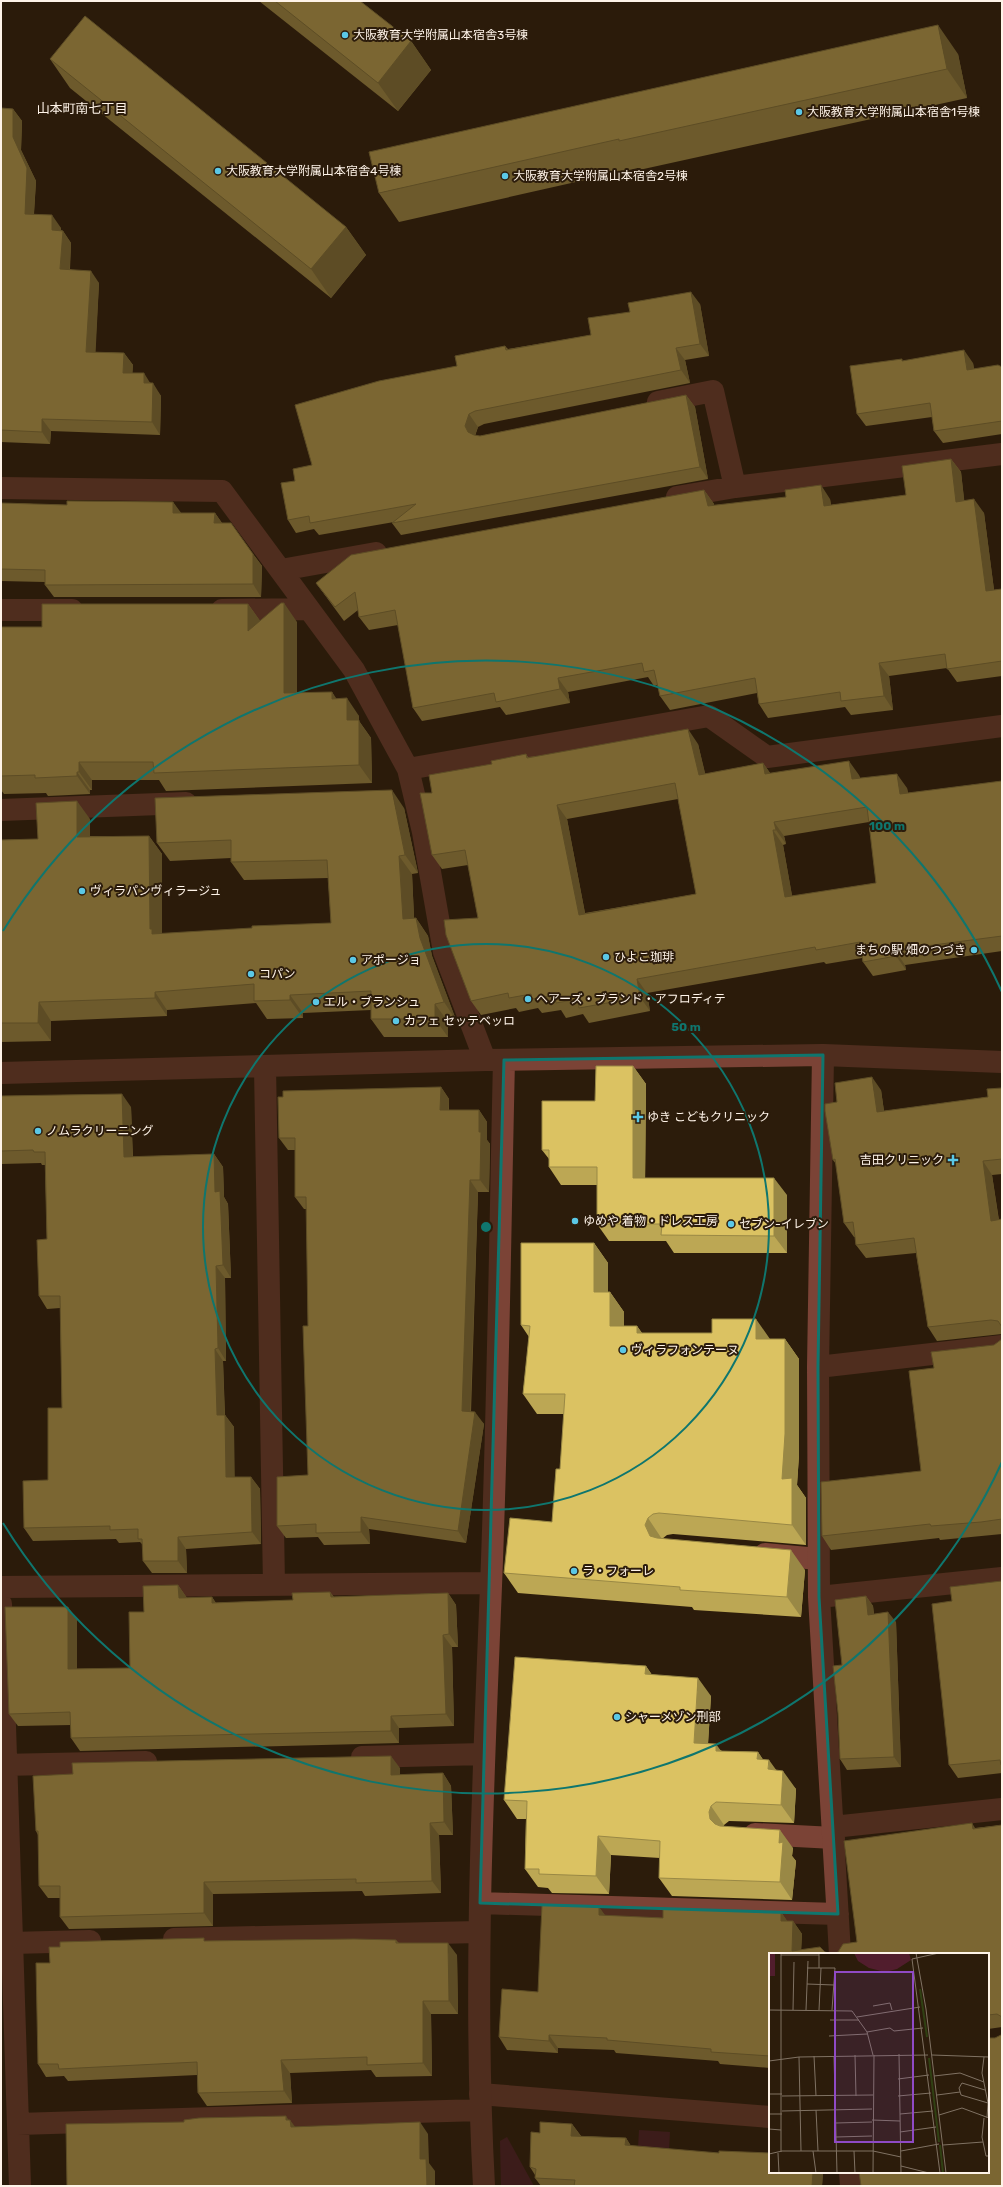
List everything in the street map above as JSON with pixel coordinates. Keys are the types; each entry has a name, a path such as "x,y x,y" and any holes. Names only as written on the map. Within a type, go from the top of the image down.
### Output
{"street":[{"path":"635,407 713,391 735,487"},
{"path":"657,501 735,487 1002,454"},
{"path":"1,488 222,491 354,670 408,769 423,832 444,952 495,1060 491,1583 478,1932 480,2102 484,2186"},
{"path":"281,570 398,549"},
{"path":"199,610 309,609"},
{"path":"1,610 96,610"},
{"path":"408,769 709,716 767,757 1002,726"},
{"path":"390,795 414,794"},
{"path":"1,810 208,802"},
{"path":"824,1055 818,1366 818,1559 840,1953"},
{"path":"1,1073 495,1060 824,1055 1002,1062"},
{"path":"265,1067 274,1585"},
{"path":"818,1366 1002,1346"},
{"path":"741,1552 818,1559"},
{"path":"819,1597 1002,1578"},
{"path":"1,1587 491,1583"},
{"path":"1,1604 3,1765 20,2186"},
{"path":"340,1758 484,1754"},
{"path":"3,1765 164,1761"},
{"path":"734,1832 834,1833 1002,1809"},
{"path":"480,1903 838,1914"},
{"path":"154,1940 478,1932"},
{"path":"11,1943 114,1941"},
{"path":"18,2124 480,2102 769,2117"},
{"path":"850,2173 851,2186"}],"highlighted area":[{"path":"823,1055 818,1367 819,1597 838,1914 480,1903 504,1060"}],"shaded area":[{"path":"639,2130 670,2132 667,2186 636,2186"},
{"path":"507,2137 534,2186 501,2186 500,2141"}],"building":[{"path":"275,1 360,1 411,41 378,83"},
{"name":"大阪教育大学附属山本宿舎4号棟","path":"85,16 346,227 311,269 50,59"},
{"path":"938,25 947,69 619,141 619,139 379,193 369,152"},
{"path":"1,108 13,109 13,137 27,168 25,214 52,215 52,230 63,231 60,269 91,271 86,352 124,353 123,373 144,373 144,383 153,383 152,422 42,419 42,432 1,430"},
{"path":"691,292 700,344 676,348 681,370 475,411 469,414 465,426 468,432 480,436 686,395 700,467 392,523 416,504 310,523 309,516 288,520 281,483 295,481 293,469 312,465 295,405 379,381 457,366 455,356 505,346 506,350 591,335 588,318 630,312 628,303"},
{"path":"964,350 967,370 998,365 1002,367 1002,421 934,431 930,403 857,414 850,366 902,359 902,361"},
{"path":"951,459 956,502 974,499 986,591 1002,589 1002,661 947,669 945,654 879,663 884,696 841,701 840,692 759,704 755,678 660,696 654,670 644,672 642,663 558,678 560,689 496,702 494,693 413,708 395,610 359,617 355,592 335,607 316,583 351,555 704,490 708,506 786,497 785,490 821,485 824,506 906,495 902,466"},
{"path":"67,501 173,502 173,513 215,513 214,523 231,523 253,554 253,584 45,585 45,570 1,569 1,503 67,505"},
{"path":"281,603 284,603 284,693 332,692 332,699 347,698 347,720 359,720 359,765 154,773 153,762 79,762 79,772 77,772 77,776 35,778 35,775 1,776 1,627 42,627 42,604 248,604 248,631"},
{"path":"688,729 699,775 763,763 765,774 849,761 852,779 897,774 900,794 1002,781 1002,936 895,950 896,956 863,962 860,942 816,950 815,947 637,979 640,997 579,1008 578,999 556,1003 555,995 532,999 531,994 509,998 508,993 471,1001 446,935 444,920 478,918 465,850 432,855 420,793 432,793 429,775 492,764 491,761 526,754 527,758","holes":["675,783 696,894 579,915 557,805","867,807 876,883 785,897 773,830 776,830 774,822"]},
{"path":"392,790 405,855 399,856 403,919 416,918 420,938 444,1002 435,1004 435,1019 371,1019 371,991 290,995 290,1000 254,1001 254,984 155,992 155,998 39,1002 38,1023 1,1023 1,840 38,839 36,803 77,801 77,837 149,836 150,929 152,929 152,934 252,928 252,926 331,923 327,860 231,862 231,840 157,843 155,798"},
{"path":"596,1066 633,1066 633,1178 774,1178 774,1236 661,1235 662,1224 597,1224 597,1167 549,1167 549,1150 542,1150 542,1101 595,1101"},
{"path":"872,1077 877,1112 988,1097 987,1089 1002,1088 1002,1159 983,1161 991,1221 1002,1219 1002,1327 998,1321 991,1320 928,1327 914,1238 856,1245 853,1222 844,1223 835,1159 833,1160 825,1104 837,1102 835,1083"},
{"path":"441,1087 440,1110 479,1110 479,1132 481,1132 480,1180 470,1180 462,1411 475,1412 458,1531 361,1517 361,1532 316,1533 316,1524 277,1526 277,1477 308,1475 303,1326 308,1326 306,1197 295,1197 295,1138 279,1138 278,1097 283,1097 283,1091"},
{"path":"122,1094 124,1157 214,1154 215,1192 220,1191 223,1265 216,1266 218,1348 215,1349 217,1415 225,1415 226,1477 251,1477 252,1532 178,1537 178,1561 143,1561 142,1539 138,1539 138,1529 110,1530 110,1526 24,1528 23,1481 48,1480 48,1408 62,1408 60,1296 39,1296 37,1240 47,1239 45,1152 34,1152 33,1150 1,1151 1,1096"},
{"path":"521,1243 594,1243 594,1292 610,1292 610,1326 637,1326 637,1333 712,1333 712,1319 756,1319 756,1339 785,1339 785,1434 782,1479 792,1478 792,1525 659,1513 653,1514 648,1518 645,1525 650,1536 657,1538 791,1550 787,1597 680,1590 680,1587 504,1573 510,1518 552,1522 556,1469 560,1469 565,1394 523,1394 530,1326 521,1325"},
{"path":"1002,1339 1002,1519 931,1526 930,1524 822,1536 821,1482 921,1471 909,1371 934,1368 931,1352 994,1345"},
{"path":"1002,1581 1002,1765 1000,1760 949,1765 932,1604 952,1601 950,1587"},
{"path":"178,1585 179,1598 212,1597 212,1603 293,1600 292,1593 330,1592 331,1597 448,1593 449,1634 443,1635 446,1714 391,1716 391,1731 71,1738 70,1712 9,1714 5,1607 68,1607 68,1669 130,1668 129,1612 144,1612 143,1586"},
{"path":"866,1596 868,1615 888,1612 894,1757 840,1759 838,1713 833,1666 842,1665 835,1600"},
{"path":"515,1657 646,1666 645,1674 698,1678 694,1743 716,1744 716,1751 758,1752 757,1759 769,1760 768,1769 783,1771 781,1805 716,1802 711,1806 709,1812 710,1819 715,1824 720,1826 780,1830 779,1843 783,1842 780,1882 659,1878 660,1841 598,1836 596,1876 539,1874 539,1869 525,1869 527,1801 504,1800"},
{"path":"391,1756 391,1775 443,1773 444,1822 430,1823 432,1881 356,1883 356,1879 204,1882 204,1913 60,1917 60,1886 39,1886 38,1831 36,1831 33,1776 73,1774 72,1763"},
{"path":"972,1823 973,1829 1002,1825 1002,2017 997,2014 989,2015 989,1953 835,1953 838,1952 843,1944 857,1942 844,1841"},
{"path":"542,1905 599,1907 599,1915 663,1918 663,1909 781,1912 781,1921 793,1921 792,1951 820,1947 825,1952 828,1953 769,1953 769,2056 711,2052 711,2049 607,2040 607,2038 549,2035 549,2041 499,2037 502,1989 538,1992"},
{"path":"204,1938 204,1941 354,1939 396,1940 396,1943 448,1943 449,2001 423,2001 423,2063 367,2065 367,2057 281,2060 284,2091 198,2093 197,2062 59,2069 58,2064 38,2064 36,1963 50,1963 49,1947 60,1947 60,1942"},
{"path":"1002,2034 1002,2186 861,2186 859,2173 989,2173 989,2038 995,2038"},
{"path":"286,2116 286,2120 290,2120 291,2127 420,2122 420,2159 426,2159 427,2186 67,2186 66,2124 184,2122 184,2120 199,2118"},
{"path":"540,2122 572,2124 571,2136 626,2138 625,2145 719,2153 719,2151 769,2153 769,2173 813,2173 812,2186 574,2186 575,2180 535,2178 536,2169 530,2167 531,2132 540,2133"}],"place":[{"name":"大阪教育大学附属山本宿舎3号棟","path":"345,35"},
{"name":"大阪教育大学附属山本宿舎1号棟","path":"799,112"},
{"name":"大阪教育大学附属山本宿舎4号棟","path":"218,171"},
{"name":"大阪教育大学附属山本宿舎2号棟","path":"505,176"},
{"name":"ヴィラパンヴィラージュ","path":"82,891"},
{"name":"まちの駅 畑のつづき","path":"974,950"},
{"name":"ひよこ珈琲","path":"606,957"},
{"name":"アポージョ","path":"353,960"},
{"name":"コパン","path":"251,974"},
{"name":"ヘアーズ・ブランド・アフロディテ","path":"528,999"},
{"name":"エル・ブランシュ","path":"316,1002"},
{"name":"カフェ セッテベッロ","path":"396,1021"},
{"name":"ゆき こどもクリニック","path":"638,1117"},
{"name":"ノムラクリーニング","path":"38,1131"},
{"name":"吉田クリニック","path":"953,1160"},
{"name":"ゆめや 着物・ドレス工房","path":"575,1221"},
{"name":"セブン-イレブン","path":"731,1224"},
{"name":"ヴィラフォンテーヌ","path":"623,1350"},
{"name":"ラ・フォーレ","path":"574,1571"},
{"name":"シャーメゾン刑部","path":"617,1717"}],"district":[{"name":"山本町南七丁目","path":"82,108"}]}
